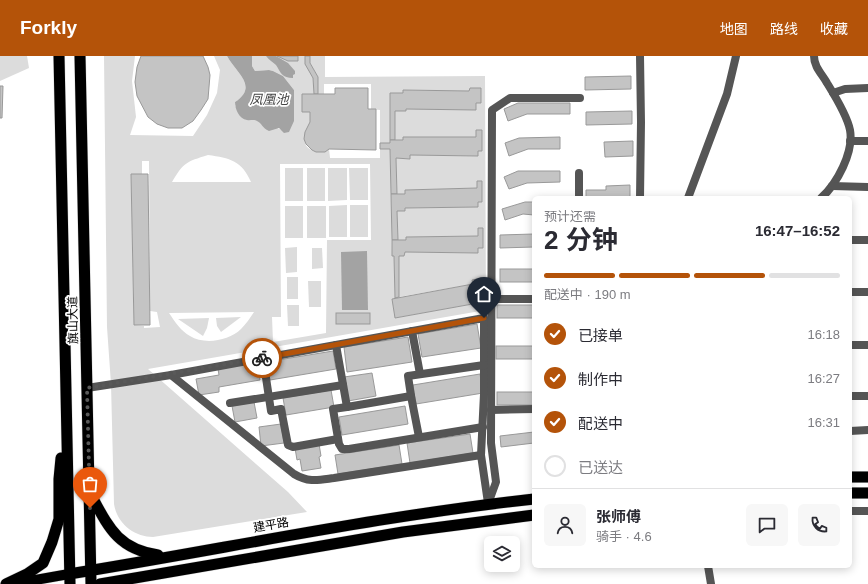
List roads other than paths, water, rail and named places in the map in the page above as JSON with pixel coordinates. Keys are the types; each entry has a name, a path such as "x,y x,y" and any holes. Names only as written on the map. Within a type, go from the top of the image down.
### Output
{"highway":[{"name":"旗山大道","path":"59,56 69,579"},
{"name":"旗山大道","path":"80,56 91,584"},
{"path":"6,584 27,574 42,563 52,542 59,519 59,479 66,415"},
{"path":"852,477 868,477"},
{"path":"90,493 107,522 121,540 131,548 143,553 166,557"},
{"path":"852,493 868,493"},
{"name":"建平路","path":"69,579 90,571 401,516 532,499"},
{"path":"100,584 403,532 532,515"},
{"path":"140,584 177,571"}],"main road":[{"name":"建平路","path":"13,584 69,579"}],"street":[{"path":"640,56 640,196"},
{"path":"689,196 727,94 736,56"},
{"path":"814,56 816,66 848,124 850,141 840,174 823,196"},
{"path":"832,93 845,89 868,88"},
{"path":"488,504 496,482 492,455 491,410 492,110 510,98 580,98"},
{"path":"850,141 868,141"},
{"path":"579,173 579,196"},
{"path":"832,186 868,187"},
{"path":"852,240 868,240"},
{"path":"852,292 868,292"},
{"path":"492,299 532,299"},
{"path":"87,388 170,375 484,318 483,427 481,455 488,504"},
{"path":"412,331 420,374"},
{"path":"336,345 346,407"},
{"path":"852,345 868,345"},
{"path":"262,358 271,411 281,409 288,445 293,447 338,439"},
{"path":"419,438 408,376 484,365"},
{"path":"170,375 294,474 308,480 334,478 481,455"},
{"path":"230,403 343,384"},
{"path":"411,396 333,409 340,447 346,449 483,427"},
{"path":"852,396 868,396"},
{"path":"491,410 532,409"},
{"path":"852,431 868,430"},
{"path":"852,511 868,511"},
{"path":"708,568 712,584"}],"water":[{"name":"凤凰池","path":"227,56 252,56 252,66 255,71 269,70 283,76 294,90 294,121 289,132 284,133 279,128 269,131 257,121 244,119 240,116 235,102 242,96 245,90 245,85 240,74"},
{"path":"266,56 276,56 288,63 295,71 293,78 286,77 282,74 276,65"},
{"path":"367,251 368,310 342,310 341,252"}]}
